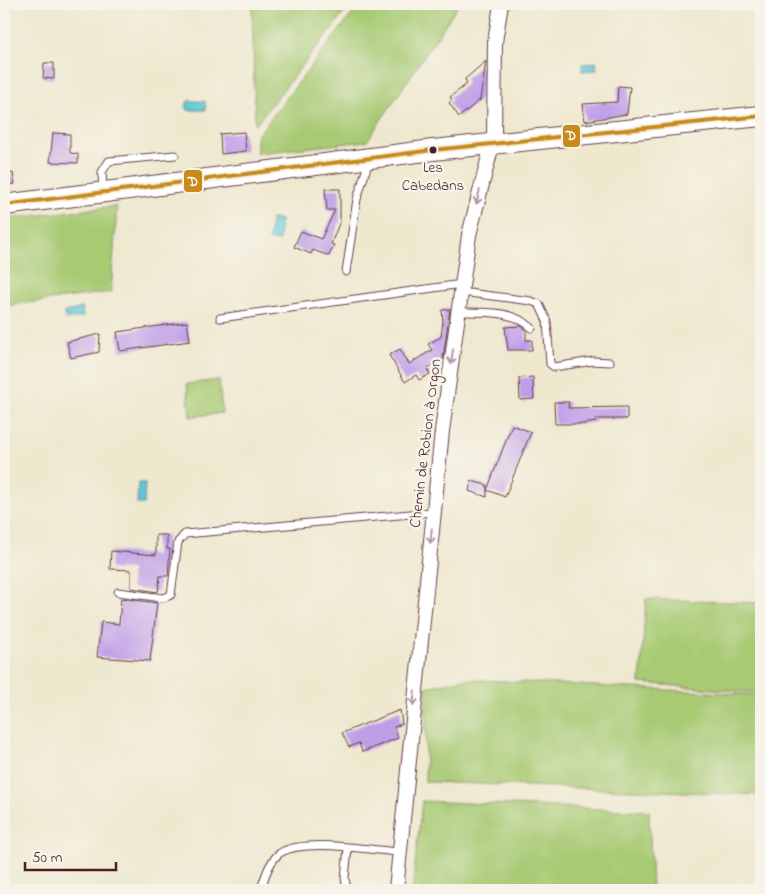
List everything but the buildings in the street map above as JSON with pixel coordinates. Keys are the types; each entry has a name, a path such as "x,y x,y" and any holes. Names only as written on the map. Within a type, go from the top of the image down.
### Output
{"street":[{"name":"Chemin de Robion à Orgon","path":"396,890 433,512 458,312 469,234 494,136 494,42 501,4"},
{"path":"4,205 370,158 490,147 761,116"}],"lane":[{"path":"103,192 102,172 109,161 175,155"},
{"path":"346,272 357,199 370,158"},
{"path":"220,318 462,288 539,304 547,321 550,364 554,367 593,361 610,362"},
{"path":"458,312 511,315 524,320 532,328"},
{"path":"118,592 163,598 171,595 178,542 185,534 433,512"},
{"path":"261,890 264,876 278,854 294,846 399,852"},
{"path":"347,890 345,878 348,848"}],"green space":[{"path":"252,4 351,4 255,125"},
{"path":"360,4 459,4 367,141 257,153 257,136"},
{"path":"117,206 111,292 4,306 4,219"},
{"path":"219,380 222,413 190,417 187,384"},
{"path":"646,599 761,603 761,693 640,683"},
{"path":"465,679 761,695 761,795 425,782 426,687"},
{"path":"422,801 649,811 652,890 412,890"}],"water":[{"path":"596,62 597,70 582,71 582,64"},
{"path":"188,101 205,101 206,110 188,110 186,106"},
{"path":"271,219 281,220 279,241 269,240"},
{"path":"82,308 83,317 66,320 64,312"},
{"path":"138,483 145,483 144,504 137,504"}],"transit line":[{"name":"D","path":"4,205 433,150 761,116"}],"place":[{"name":"Les Cabedans","path":"433,150"}]}
